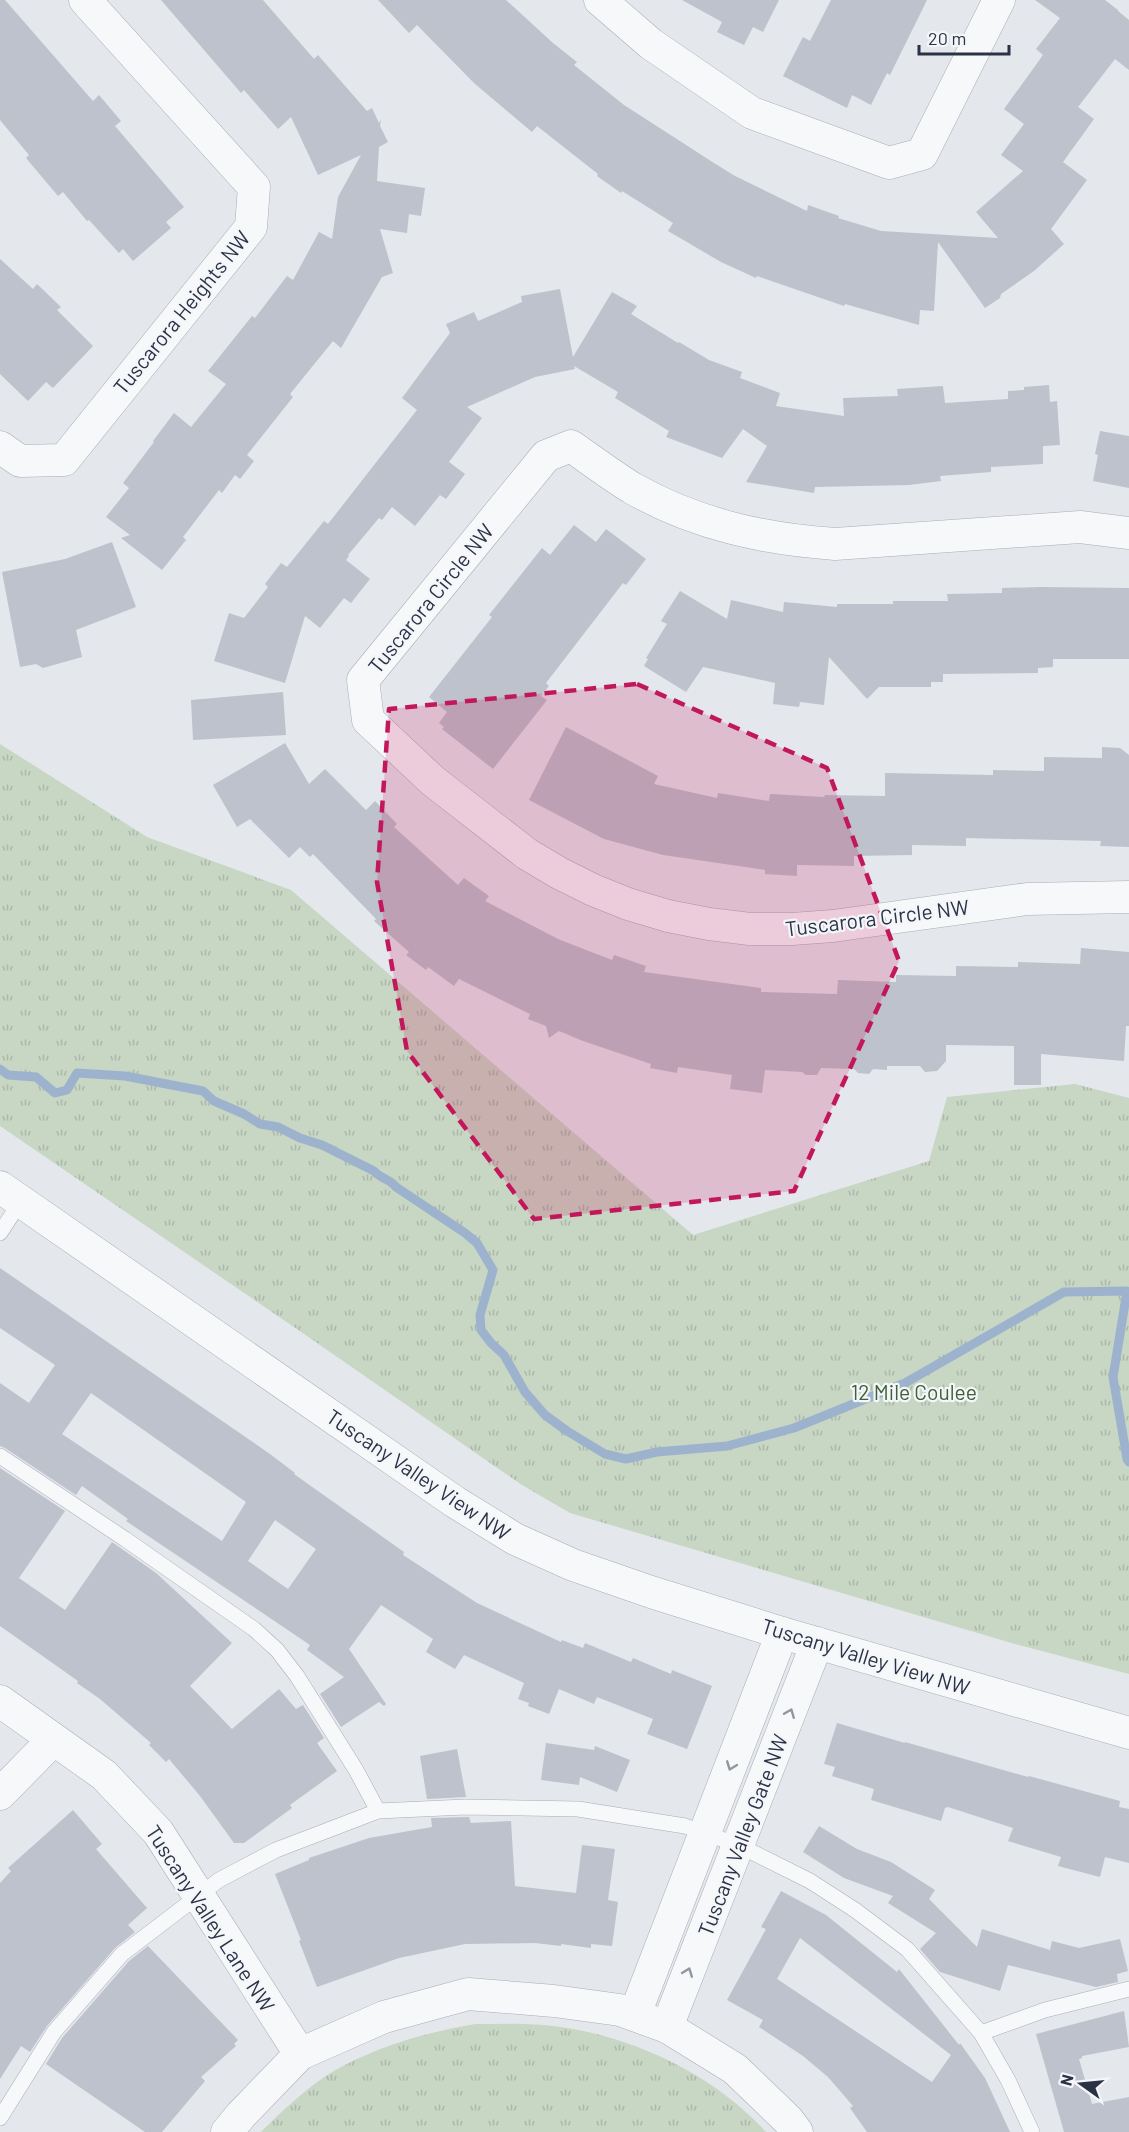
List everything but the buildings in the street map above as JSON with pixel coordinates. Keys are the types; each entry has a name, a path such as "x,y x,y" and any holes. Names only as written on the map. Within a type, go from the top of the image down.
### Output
{"street":[{"name":"Tuscarora Heights NW","path":"0,447 20,461 64,460 251,227 254,187 85,0"},
{"path":"600,0 651,44 752,113 889,163 922,154 999,0"},
{"name":"Tuscarora Circle NW","path":"1129,533 1080,527 835,544 766,537 718,526 658,502 630,487 571,446 546,456 363,680 368,720 442,789 527,854 559,873 611,897 668,916 750,929 792,929 833,927 1027,899 1129,897"},
{"name":"Tuscany Valley View NW","path":"10,1194 455,1502 515,1539 573,1565 782,1633 1129,1733"},
{"name":"Tuscany Valley Gate NW","path":"635,2014 782,1633"},
{"name":"Tuscany Valley Gate NW","path":"667,2027 818,1643"},
{"name":"Tuscany Valley Lane NW","path":"0,1701 104,1775 158,1832 300,2054"},
{"path":"0,1794 53,1740"},
{"path":"228,2132 241,2115 300,2054 384,2017 468,1994 554,2001 620,2010 667,2027 735,2069 788,2120 797,2132"}],"lane":[{"path":"0,1233 10,1194"},
{"path":"0,1456 254,1629 277,1650 297,1676 356,1770 378,1811"},
{"path":"0,2118 54,2032 122,1954 219,1880 276,1850 378,1811 465,1806 578,1809 685,1826 738,1845 810,1881 855,1910 907,1949 981,2033 1008,2080 1032,2132"},
{"path":"981,2033 1045,2010 1129,1989"}],"highlighted area":[{"path":"637,684 827,768 899,961 794,1191 534,1219 407,1051 377,882 389,709"}],"green space":[{"name":"12 Mile Coulee","path":"0,744 147,837 291,890 693,1235 929,1161 947,1097 1075,1084 1129,1098 1129,1674 1015,1644 570,1513 522,1485 0,1126"},
{"path":"475,2024 535,2024 574,2029 635,2046 665,2059 720,2091 766,2132 261,2132 311,2087 343,2066 375,2051 407,2040"}],"waterway":[{"path":"0,1069 8,1075 36,1077 55,1093 67,1090 77,1073 125,1076 203,1091 214,1101 260,1124 278,1127 300,1138 322,1145 374,1171 477,1243 493,1270 480,1315 481,1330 504,1355 525,1392 545,1415 605,1454 626,1459 657,1452 727,1446 794,1428 905,1383 1064,1292 1127,1291 1113,1377 1129,1462"}]}
